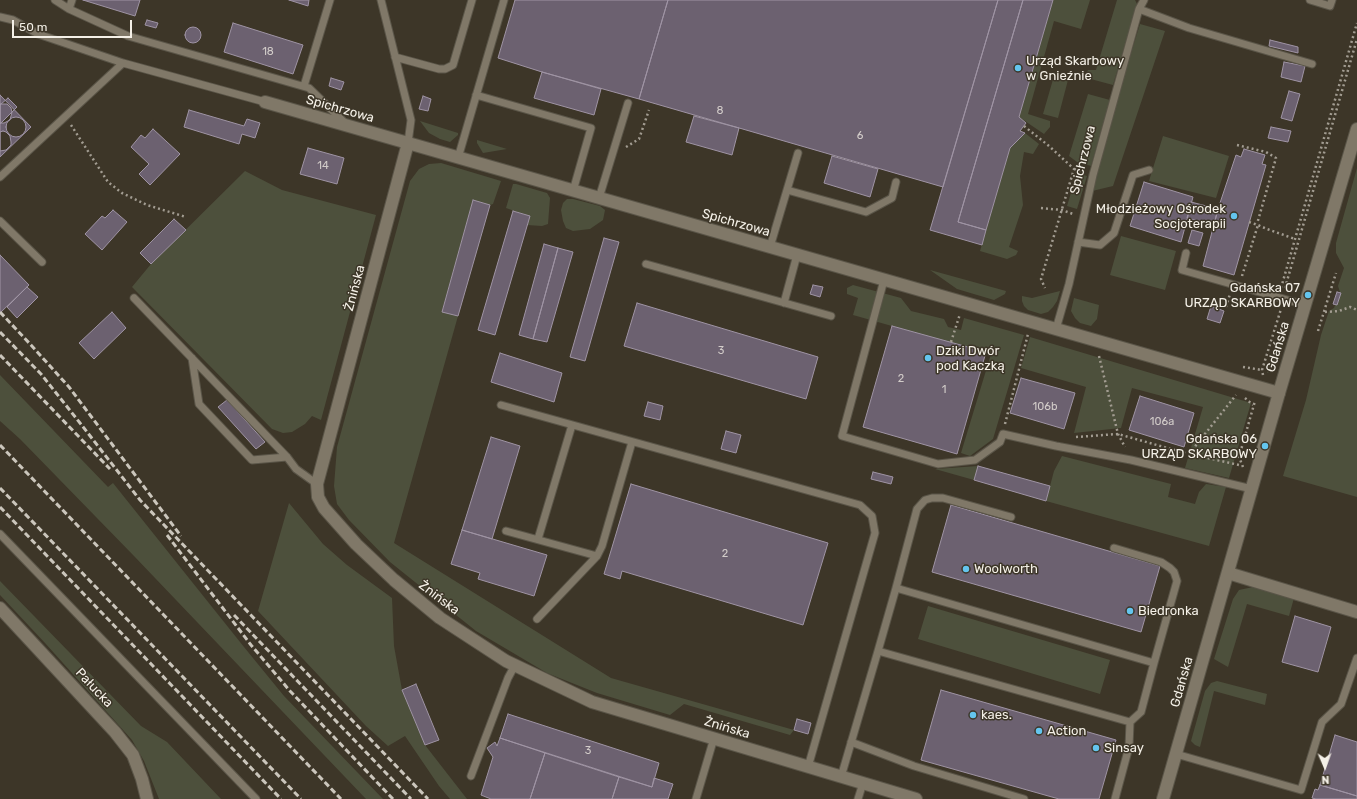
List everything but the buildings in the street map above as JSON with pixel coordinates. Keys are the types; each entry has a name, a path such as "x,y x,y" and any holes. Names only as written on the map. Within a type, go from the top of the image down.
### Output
{"street":[{"name":"Spichrzowa","path":"265,102 1279,393"},
{"name":"Gdańska","path":"1163,799 1228,572 1246,487 1279,393 1357,129"},
{"name":"Żnińska","path":"408,143 317,484 318,497 324,508 356,544 394,580 440,618 506,661 592,702 916,799"},
{"path":"1228,572 1357,612"},
{"name":"Pałucka","path":"0,608 115,732 133,755 142,779 147,799"}],"lane":[{"path":"55,0 69,9 128,36 309,88 348,126"},
{"path":"69,9 72,0"},
{"path":"304,86 330,0"},
{"path":"381,0 411,120 408,143"},
{"path":"395,56 439,69 445,69 453,65 472,0"},
{"path":"458,158 504,0"},
{"name":"Spichrzowa","path":"1056,329 1069,284 1093,175 1139,9 1144,0"},
{"path":"1310,0 1330,6 1332,0"},
{"path":"1139,9 1190,28 1312,64"},
{"path":"0,17 12,20 38,34 123,63 265,102"},
{"path":"0,177 123,63"},
{"path":"476,95 591,128 573,191"},
{"path":"599,198 628,103"},
{"path":"770,247 798,153"},
{"path":"1078,242 1100,245 1114,233 1133,175 1149,170"},
{"path":"787,190 866,212 892,198 896,182"},
{"path":"0,220 42,262"},
{"path":"1186,253 1182,270 1305,305"},
{"path":"784,303 797,255"},
{"path":"646,264 831,316"},
{"path":"884,280 842,436 938,464 975,460 1000,442 1003,434 1056,446 1131,460 1246,487"},
{"path":"134,298 287,457 296,469 317,484"},
{"path":"192,358 199,404 252,460 287,457"},
{"path":"501,405 860,505 872,516 875,532 808,766"},
{"path":"538,540 572,425"},
{"path":"537,619 597,556 602,546 632,442"},
{"path":"841,777 896,588 917,509 925,500 932,498 943,498 1011,517"},
{"path":"506,531 597,556"},
{"path":"0,534 256,799"},
{"path":"1114,548 1161,562 1174,572 1177,581 1141,712 1130,722 1129,746 1115,799"},
{"path":"896,588 1154,663"},
{"path":"878,651 1130,722"},
{"path":"1176,754 1301,790 1322,722 1341,704 1357,658"},
{"path":"472,776 508,678 515,665"},
{"path":"696,799 714,738"},
{"path":"851,742 914,766 1024,799"},
{"path":"858,799 863,783"}],"path":[{"path":"1246,487 1244,470 1239,457 1263,375 1262,370 1295,239 1357,23"},
{"path":"1281,298 1357,39"},
{"path":"612,156 639,139 649,110"},
{"path":"66,116 108,182 122,193 147,205 186,217"},
{"path":"1024,126 1074,169 1041,279 1045,288"},
{"path":"1237,145 1266,152 1276,158 1238,286"},
{"path":"1041,208 1062,210 1084,217"},
{"path":"1249,222 1295,239"},
{"path":"1318,331 1336,273"},
{"path":"1325,312 1339,311 1350,307 1357,310"},
{"path":"951,342 961,312"},
{"path":"1003,434 1029,332"},
{"path":"1098,352 1118,434 1131,460"},
{"path":"1241,367 1262,370"},
{"path":"1189,454 1236,395"},
{"path":"1072,437 1118,434 1189,454 1239,465"}],"green space":[{"path":"1053,0 1090,0 1081,29 1054,21 1028,114 1050,121 1050,127 1044,134 1019,117"},
{"path":"1117,0 1135,0 1137,4 1113,85 1087,78 1086,74 1088,70 1096,70"},
{"path":"1140,24 1165,31 1113,186 1088,192"},
{"path":"1054,76 1068,80 1058,118 1043,114"},
{"path":"1088,94 1110,100 1091,166 1077,162 1069,156"},
{"path":"420,121 458,133 458,135 450,142 440,139 429,133"},
{"path":"1025,133 1039,144 1033,154 1024,152 1020,176 1023,205 1009,247 1018,251 1016,255 1007,259 980,251 1010,148"},
{"path":"1163,136 1229,156 1216,198 1149,181"},
{"path":"477,140 507,149 483,153 477,143"},
{"path":"441,163 501,181 493,204 490,205 473,200 442,311 458,316 394,543 611,678 794,730 790,735 684,704 670,715 597,693 547,673 476,631 390,562 349,520 337,504 334,486 337,447 410,181 419,169 429,164"},
{"path":"1357,168 1357,497 1283,476 1306,400 1321,335 1329,311 1334,308 1340,292 1338,286 1344,268 1336,253 1336,243"},
{"path":"245,171 282,190 376,215 321,420 312,416 305,424 292,432 283,433 272,429 132,287 151,264"},
{"path":"1077,173 1087,176 1077,209 1067,206"},
{"path":"513,184 547,193 550,198 548,224 542,226 527,225 529,216 506,208"},
{"path":"567,199 573,199 600,206 605,210 603,220 590,229 573,231 566,228 561,210 563,203"},
{"path":"1121,236 1176,251 1165,290 1110,275"},
{"path":"930,270 1006,291 1005,294 994,300 957,289"},
{"path":"853,285 901,298 911,311 944,319 948,327 961,330 964,318 1024,335 993,439 970,456 961,453 991,354 853,315 858,298 847,294 847,288"},
{"path":"1060,291 1057,301 1053,307 1048,312 1041,314 1028,310 1022,301 1022,296 1032,298"},
{"path":"1074,298 1099,305 1097,319 1091,326 1080,323 1075,318 1071,311"},
{"path":"1283,331 1287,332 1276,366 1272,371 1267,373 1279,334"},
{"path":"1030,337 1251,403 1229,478 1185,468 1203,407 1132,388 1121,428 1074,433 1086,387 1021,368"},
{"path":"0,375 108,487 113,483 284,696 383,799 366,799 134,556 20,439 0,421"},
{"path":"1062,456 1171,484 1168,497 1195,504 1199,492 1206,484 1226,487 1209,546 1046,501 1054,471"},
{"path":"978,466 974,480 935,469"},
{"path":"289,503 323,544 347,565 392,598 394,646 402,690 425,745 467,799 450,799 439,786 405,736 388,746 366,726 258,611"},
{"path":"0,581 141,726 167,742 221,799 159,799 144,761 132,740 0,595"},
{"path":"1253,587 1294,598 1289,616 1247,604 1228,667 1214,659 1233,599 1239,590"},
{"path":"928,606 1110,660 1100,694 918,639"},
{"path":"1217,681 1267,694 1265,705 1214,691 1200,747 1191,741 1205,691 1211,683"}],"railway":[{"path":"0,312 69,387 181,536"},
{"path":"0,332 41,374 140,500 428,799"},
{"path":"0,355 110,469"},
{"path":"0,445 341,799"},
{"path":"0,488 301,799"},
{"path":"0,507 281,799"},
{"path":"167,535 251,645 290,691 393,799"},
{"path":"234,615 411,799"}],"place":[{"name":"Urząd Skarbowy w Gnieźnie","path":"1018,68"},
{"name":"Młodzieżowy Ośrodek Socjoterapii","path":"1234,216"},
{"name":"Gdańska 07 URZĄD SKARBOWY","path":"1308,295"},
{"name":"Dziki Dwór pod Kaczką","path":"928,358"},
{"name":"Gdańska 06 URZĄD SKARBOWY","path":"1265,446"},
{"name":"Woolworth","path":"966,569"},
{"name":"Biedronka","path":"1130,611"},
{"name":"kaes.","path":"973,715"},
{"name":"Action","path":"1039,731"},
{"name":"Sinsay","path":"1096,748"}]}
